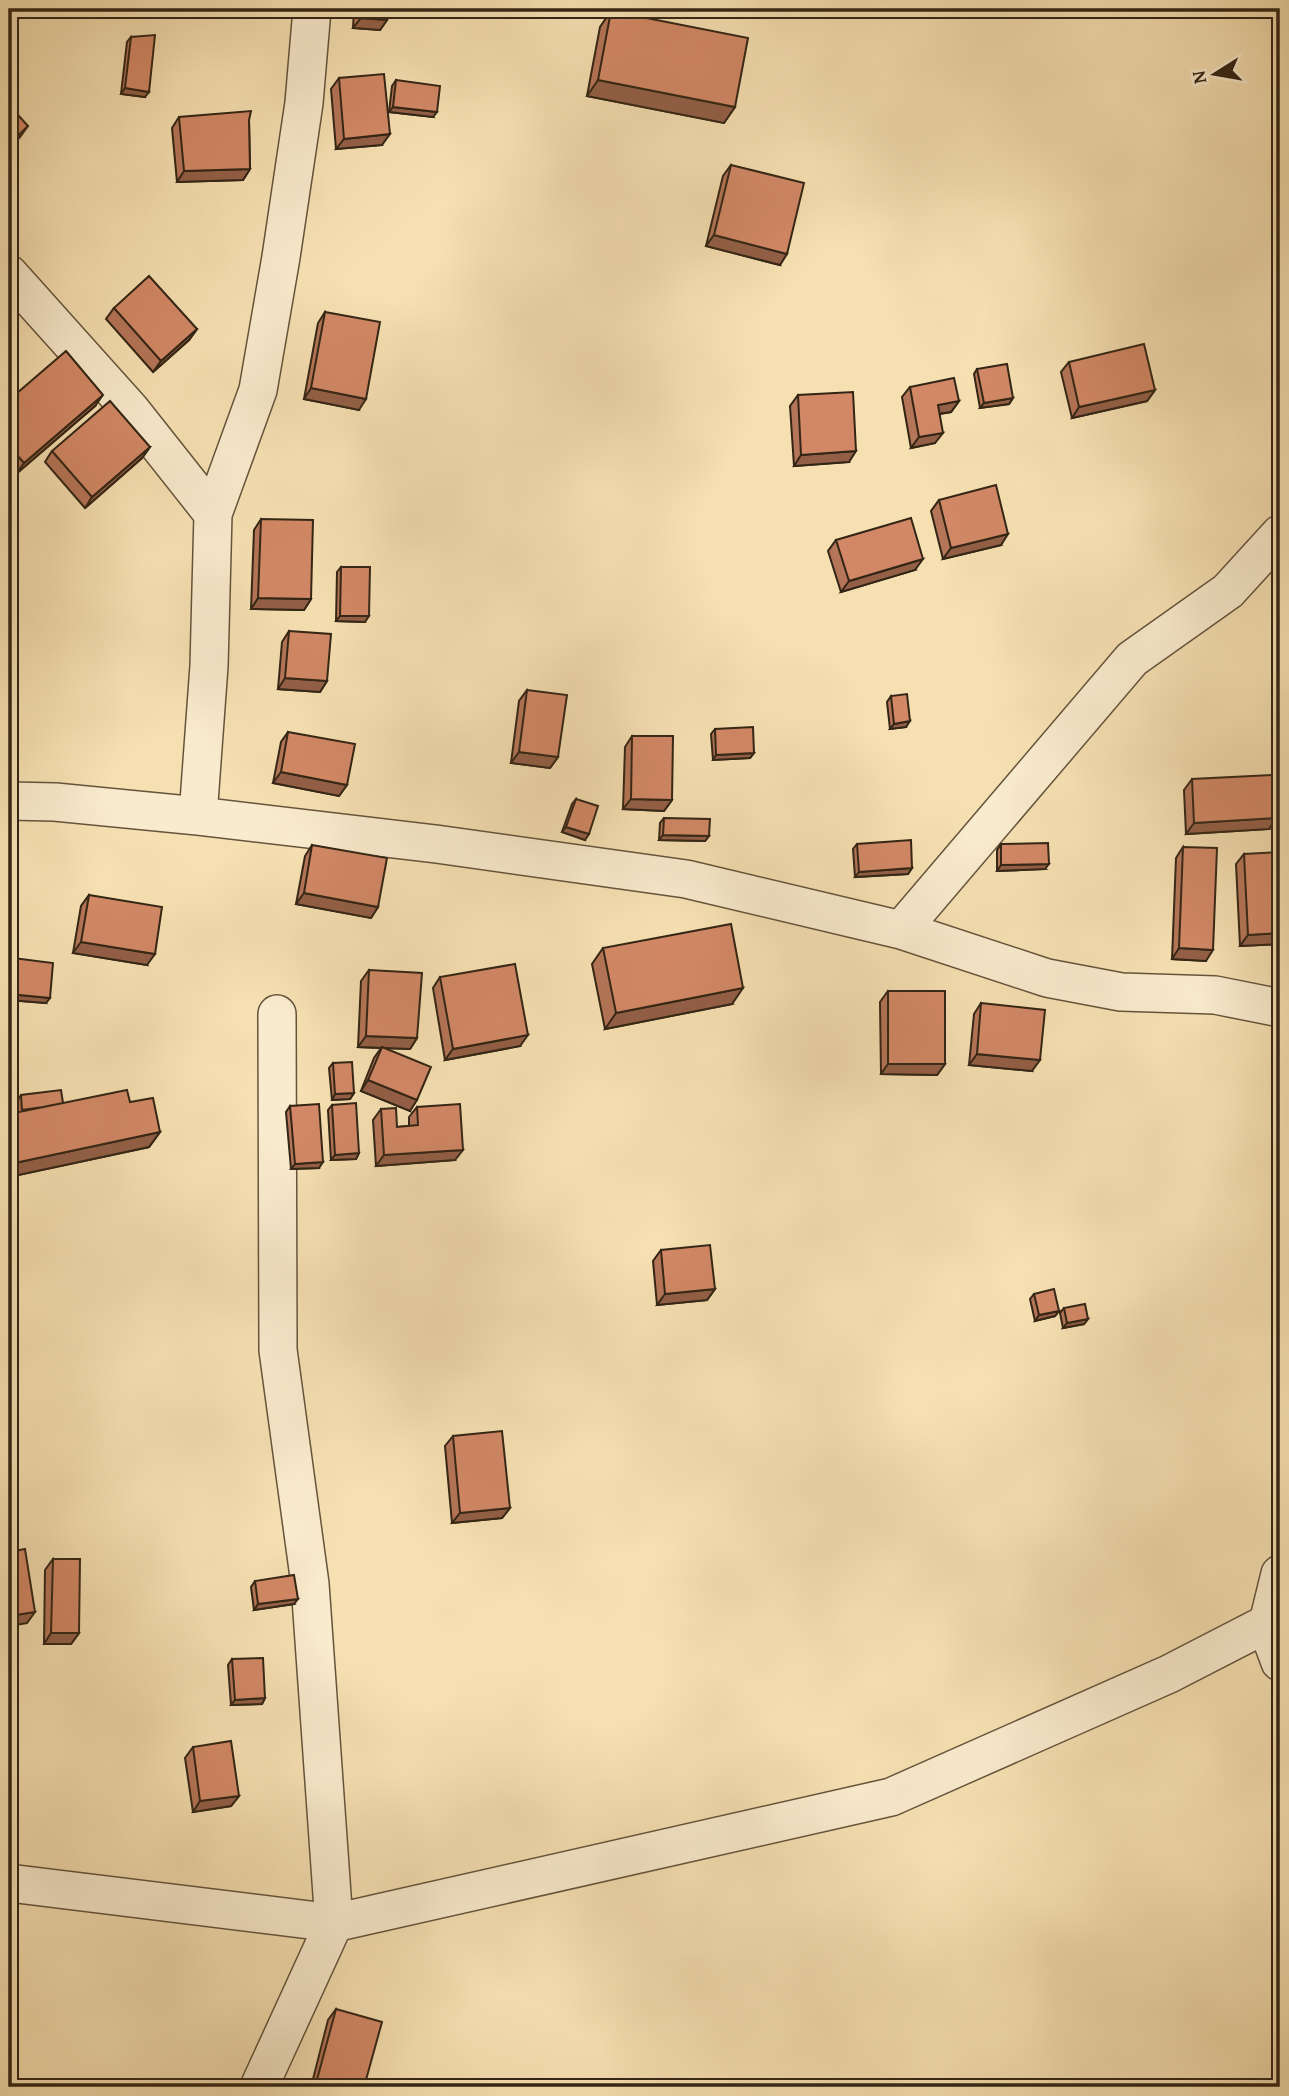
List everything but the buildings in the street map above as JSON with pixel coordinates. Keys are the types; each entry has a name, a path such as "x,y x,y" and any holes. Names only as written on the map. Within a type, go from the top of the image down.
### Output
{"street":[{"path":"198,816 209,666 212,514 258,390 302,116 312,9"},
{"path":"9,274 130,409 212,514"},
{"path":"901,930 1132,659 1228,591 1280,534"},
{"path":"9,801 55,802 198,816 436,844 685,880 901,930 1047,978 1121,992 1215,995 1280,1007"},
{"path":"259,2087 334,1923 310,1584 278,1350 277,1014"},
{"path":"1280,1574 1267,1628 1280,1662"},
{"path":"9,1883 334,1923 891,1797 1169,1674 1268,1623"}]}
